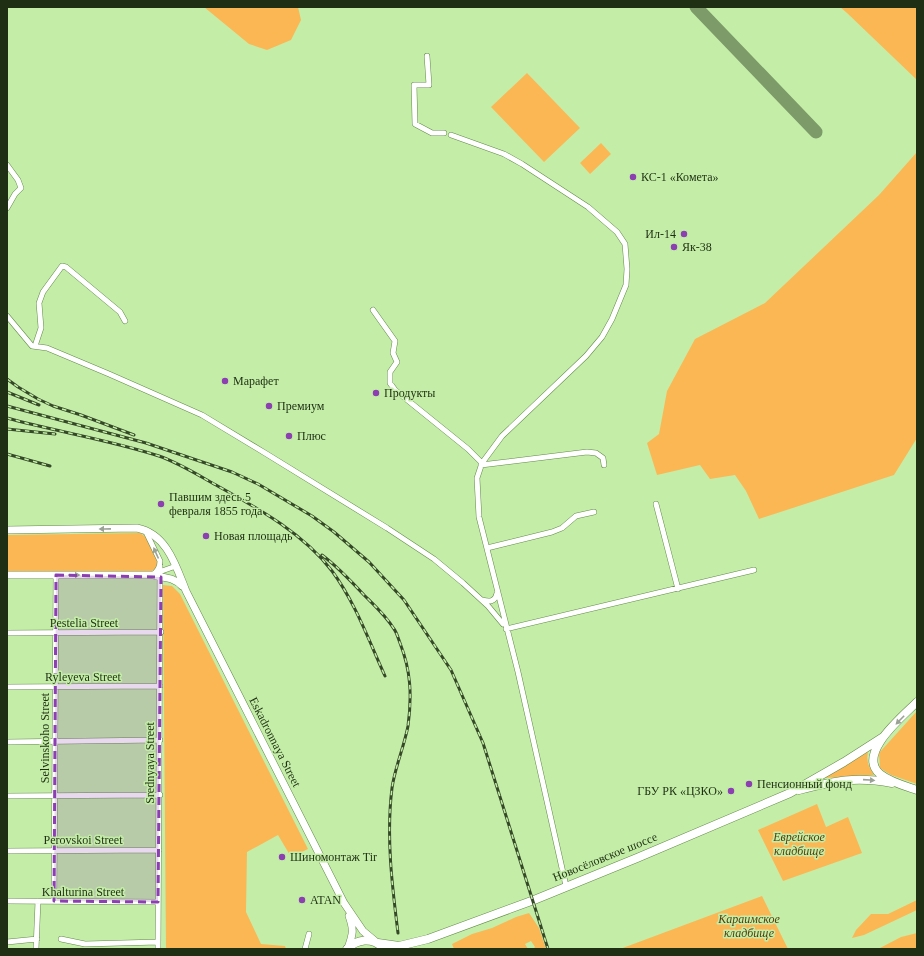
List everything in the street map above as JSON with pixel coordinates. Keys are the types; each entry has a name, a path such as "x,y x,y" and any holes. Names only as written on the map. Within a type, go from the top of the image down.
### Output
{"main road":[{"path":"7,530 137,528 144,530"},
{"name":"Eskadronnaya Street","path":"144,530 158,538 172,557 186,591 344,903"},
{"path":"7,575 161,574 178,581 186,591"},
{"path":"917,702 883,737 874,752 873,758 876,770 880,774 889,780 917,790"},
{"name":"Новосёловское шоссе","path":"347,949 354,943 362,940 370,940 381,946 399,946 428,938 534,900 790,793 844,762 883,737"},
{"name":"Новосёловское шоссе","path":"790,793 837,781 854,779 884,782 908,787"},
{"path":"344,903 363,932 381,946"},
{"path":"344,903 353,928 353,933 347,949"},
{"name":"Новосёловское шоссе","path":"410,949 428,938"}],"street":[{"path":"427,56 429,85 414,85 415,124 432,133 444,133"},
{"path":"451,136 504,154 522,164 588,207 617,232 625,244 627,269 624,291 612,319 602,337 586,356 502,436 482,464 477,478 479,517 518,672 566,886"},
{"path":"7,165 18,180 21,188 15,194 7,208"},
{"path":"35,346 41,328 38,303 43,292 62,266 66,267 120,312 125,321"},
{"path":"373,310 395,341 393,353 397,362 390,372 390,383 395,390 468,449 482,464"},
{"path":"7,316 32,346 47,348 162,396 206,418 266,453 399,536 434,559 463,582 501,620 506,629"},
{"path":"482,464 587,452 596,453 603,458 604,465"},
{"path":"656,504 678,589"},
{"path":"487,548 552,532 562,528 576,516 594,512"},
{"name":"Srednyaya Street","path":"144,530 160,561 161,574 158,949"},
{"path":"153,575 158,570 160,565"},
{"path":"161,574 176,566"},
{"path":"506,629 754,570"},
{"name":"Selvinskoho Street","path":"54,901 56,575"},
{"path":"481,600 493,601 496,597 497,589"},
{"name":"Pestelia Street","path":"7,633 160,632"},
{"name":"Ryleyeva Street","path":"7,687 160,686"},
{"path":"7,742 160,740"},
{"path":"7,796 160,795"},
{"name":"Perovskoi Street","path":"7,851 159,850"},
{"name":"Khalturina Street","path":"7,902 158,902"},
{"path":"36,949 38,902"},
{"path":"305,949 309,934"},
{"path":"10,949 9,942 37,939"},
{"path":"61,939 84,947 158,942"}],"highlighted area":[{"path":"56,575 161,577 158,902 54,901"}],"green space":[{"path":"204,7 298,7 301,20 291,40 267,50 249,44"},
{"path":"840,7 917,7 917,80 847,13"},
{"path":"527,73 580,128 544,162 491,107"},
{"path":"601,143 611,154 590,174 580,163"},
{"path":"917,152 917,438 894,475 759,519 746,491 735,475 710,479 700,465 657,475 647,443 659,434 667,391 695,339 765,303 879,195"},
{"path":"140,533 146,537 158,563 156,568 152,571 7,571 7,535"},
{"path":"163,585 172,586 180,594 308,849 291,857 278,835 247,852 246,912 261,944 285,946 286,949 166,949"},
{"path":"917,711 917,784 891,775 880,768 879,753"},
{"path":"868,752 868,764 874,775 824,778"},
{"name":"Еврейское кладбище","path":"817,804 826,827 848,817 862,853 783,881 758,830"},
{"name":"Караимское кладбище","path":"762,896 788,949 620,949"},
{"path":"917,900 917,910 864,935 852,938 856,930 871,914 888,914"},
{"path":"529,913 539,928 546,949 533,949 535,947 531,941 525,944 528,949 454,949 452,944 472,934 492,928"},
{"path":"917,933 917,949 878,949 901,937"}],"taxiway":[{"path":"696,7 816,132"}],"railway":[{"path":"7,379 38,399 53,406 134,435"},
{"path":"7,392 39,405"},
{"path":"7,406 146,443 232,472 258,484 312,516 334,532 369,562 404,600 451,670 483,743 548,949"},
{"path":"7,418 122,445 159,456 188,469 278,522 307,544 332,571 355,609 385,676"},
{"path":"7,429 55,434"},
{"path":"7,454 50,466"},
{"path":"322,555 344,574 380,611 397,634 404,653 410,684 408,726 393,780 390,806 392,879 398,933"}],"place":[{"name":"КС-1 «Комета»","path":"633,177"},
{"name":"Ил-14","path":"684,234"},
{"name":"Як-38","path":"674,247"},
{"name":"Марафет","path":"225,381"},
{"name":"Продукты","path":"376,393"},
{"name":"Премиум","path":"269,406"},
{"name":"Плюс","path":"289,436"},
{"name":"Павшим здесь 5 февраля 1855 года","path":"161,504"},
{"name":"Новая площадь","path":"206,536"},
{"name":"Пенсионный фонд","path":"749,784"},
{"name":"ГБУ РК «ЦЗКО»","path":"731,791"},
{"name":"Шиномонтаж Tir","path":"282,857"},
{"name":"ATAN","path":"302,900"}]}
